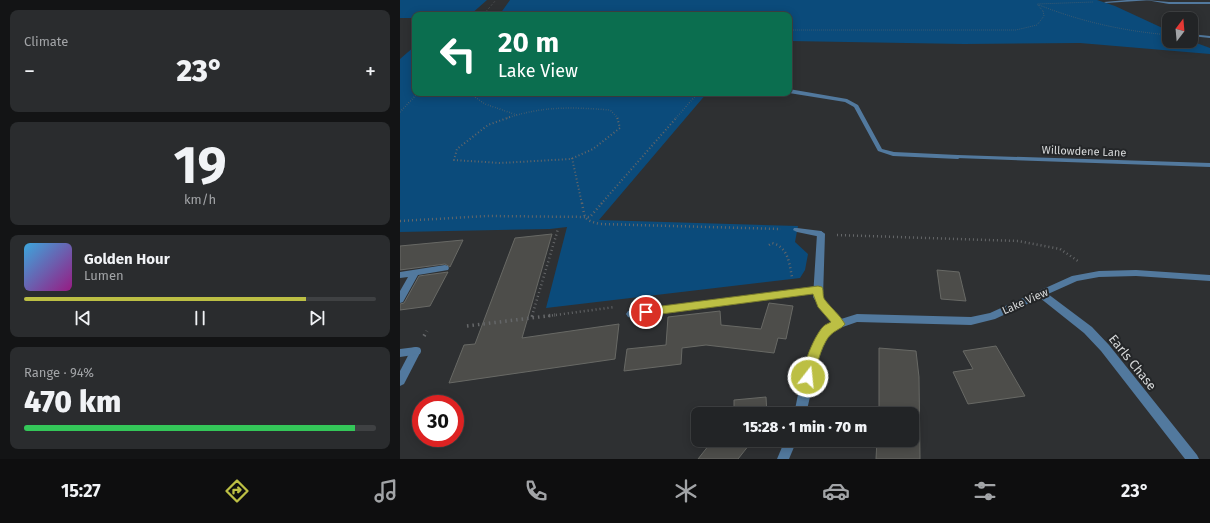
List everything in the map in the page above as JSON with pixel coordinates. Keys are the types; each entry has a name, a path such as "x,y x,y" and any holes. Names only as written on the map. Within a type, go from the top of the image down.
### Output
{"street":[{"path":"1106,2 1149,0 1169,3 1204,3 1210,5"},
{"path":"1198,36 1210,37"},
{"name":"Willowdene Lane","path":"792,92 847,102 856,106 880,150 892,154 1210,165"},
{"path":"797,230 821,234 818,297 839,324"},
{"path":"400,275 445,268"},
{"path":"400,300 415,272"},
{"name":"Lake View","path":"802,407 811,364 821,339 829,328 856,318 971,321 992,316 1075,278 1099,274 1136,273 1210,278"},
{"path":"631,314 818,290"},
{"name":"Earls Chase","path":"1042,294 1088,330 1105,348 1193,459"},
{"path":"400,353 416,351 400,381"},
{"path":"783,459 789,447"}],"path":[{"path":"486,12 496,0"},
{"path":"1037,4 1106,2"},
{"path":"792,30 1016,30 1037,25 1044,16 1043,11 1037,4"},
{"path":"1037,4 1088,23 1142,33 1162,34"},
{"path":"400,112 415,96"},
{"path":"471,96 490,105 517,114"},
{"path":"400,222 487,216 590,217 695,96"},
{"path":"572,107 610,110 618,118 620,128 609,138 591,150 572,158 519,163 476,164 454,160 457,149 488,125 517,114 540,109 572,107"},
{"path":"572,158 585,217 588,221 600,224 797,230"},
{"path":"532,317 558,230"},
{"path":"821,234 1018,241 1060,250 1099,274"},
{"path":"768,245 772,243 778,244 788,255 793,282"}],"shaded area":[{"path":"400,0 487,0 473,12 412,12 412,18 400,18"},
{"path":"510,0 1097,0 1115,6 1162,28 1162,48 1198,48 1198,44 1210,48 1210,54 1080,43 964,44 792,41 792,12 501,12"},
{"path":"412,49 412,96 704,96 599,220 798,226 795,242 808,254 805,270 800,278 546,308 567,227 550,229 400,232 400,59"}],"building":[{"path":"552,234 522,338 619,324 615,359 449,383 464,345 475,344 515,238"},
{"path":"463,240 450,267 445,264 400,270 400,246"},
{"path":"937,270 959,272 966,301 941,299"},
{"path":"448,272 430,306 400,310 400,304 404,303 419,276"},
{"path":"769,303 793,306 786,339 778,338 774,353 706,345 682,348 681,364 624,371 627,349 666,345 668,317 720,311 721,325 761,329"},
{"path":"996,346 1025,396 968,404 953,372 973,369 963,351"},
{"path":"879,348 916,351 919,377 920,459 876,459 877,447 919,447 919,407 879,407"},
{"path":"766,397 767,407 734,407 734,400"},
{"path":"707,447 747,447 738,459 698,459"}],"route":[{"path":"646,312 818,290 818,297 825,309 839,324 829,328 821,339 811,364 808,377"}]}
